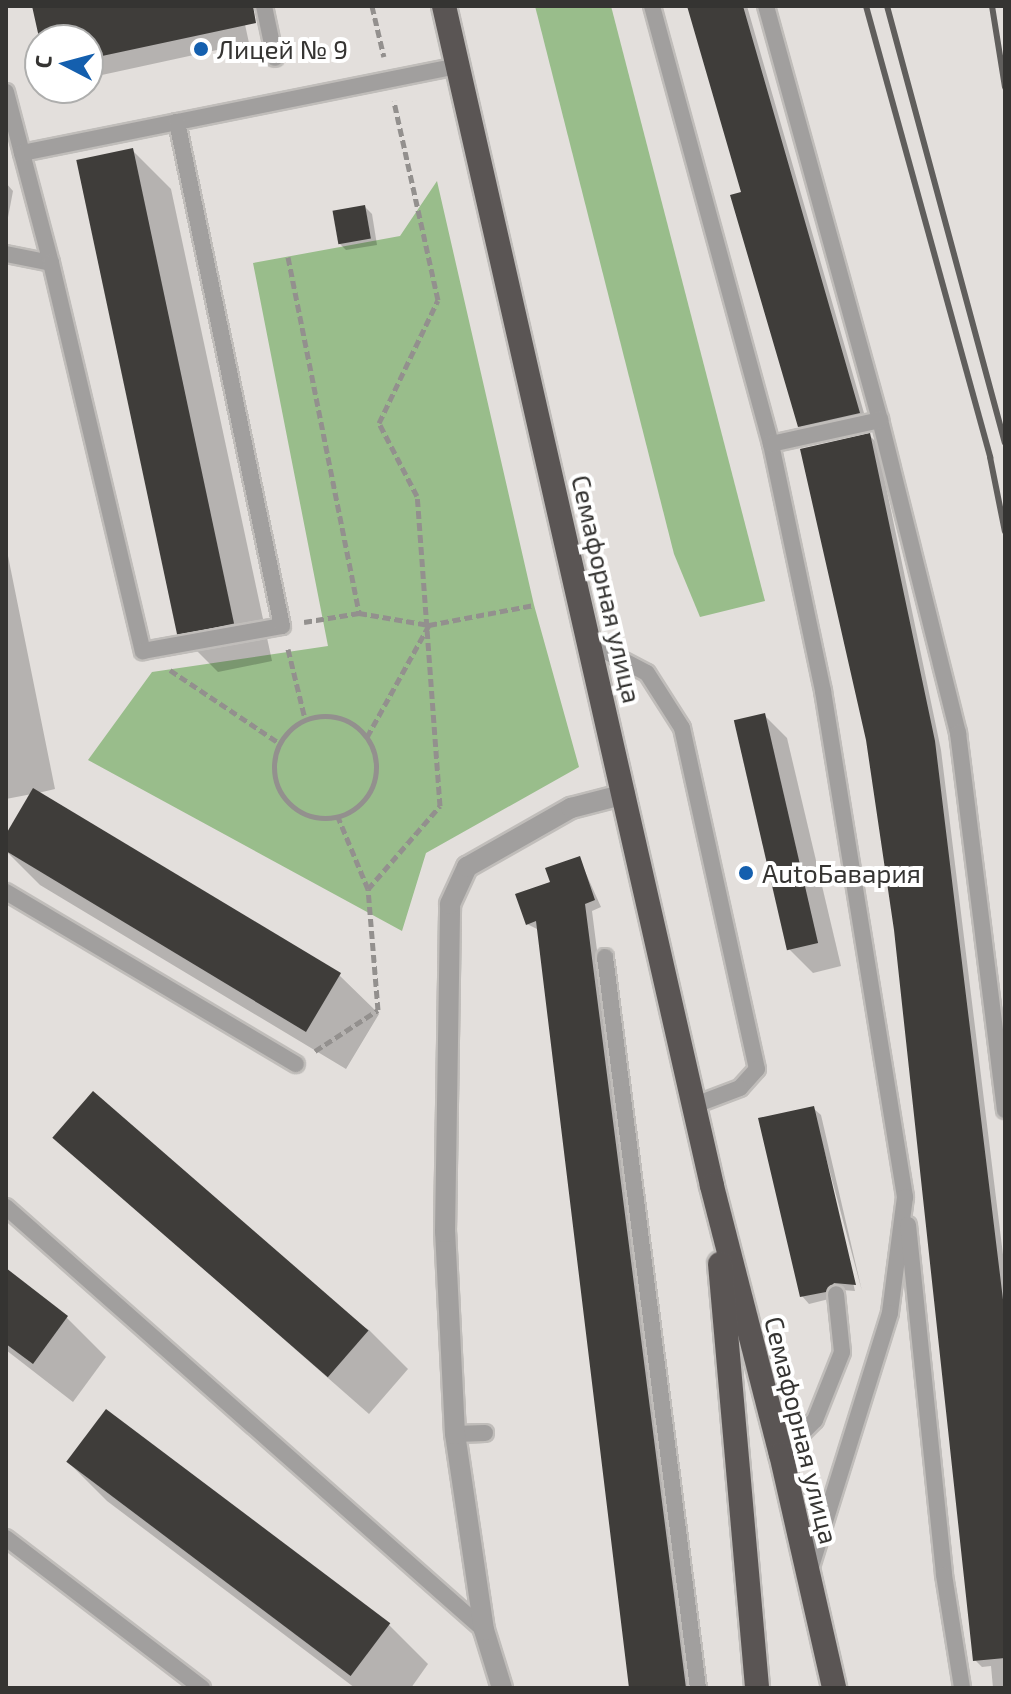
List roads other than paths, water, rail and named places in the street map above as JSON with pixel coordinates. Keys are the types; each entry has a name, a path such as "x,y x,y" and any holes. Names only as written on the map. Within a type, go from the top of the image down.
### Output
{"highway":[{"name":"Семафорная улица","path":"444,6 712,1186 781,1454 834,1688"},
{"name":"Семафорная улица","path":"712,1186 757,1688"}],"street":[{"path":"502,1688 484,1630 455,1434 445,1232 450,904 467,867 571,808 625,794"}],"lane":[{"path":"264,6 275,58"},
{"path":"652,6 771,444 823,691 905,1197 944,1575 962,1688"},
{"path":"766,6 880,420 958,733 1005,1110"},
{"path":"22,153 458,66"},
{"path":"6,92 51,263 143,651 282,626 177,122"},
{"path":"6,254 51,263"},
{"path":"771,444 880,420"},
{"path":"590,643 647,673 682,728 757,1069 740,1088 695,1105"},
{"path":"6,892 296,1064"},
{"path":"605,957 698,1688"},
{"path":"808,1575 890,1313 905,1197"},
{"path":"6,1207 484,1630"},
{"path":"781,1454 815,1420 842,1352 836,1294"},
{"path":"455,1434 485,1433"},
{"path":"6,1538 202,1688"}],"railway":[{"path":"866,6 990,457 1005,532"},
{"path":"887,6 1005,442"},
{"path":"992,6 1005,87"}],"place":[{"name":"Лицей № 9","path":"201,49"},
{"name":"AutoБавария","path":"746,873"}]}
